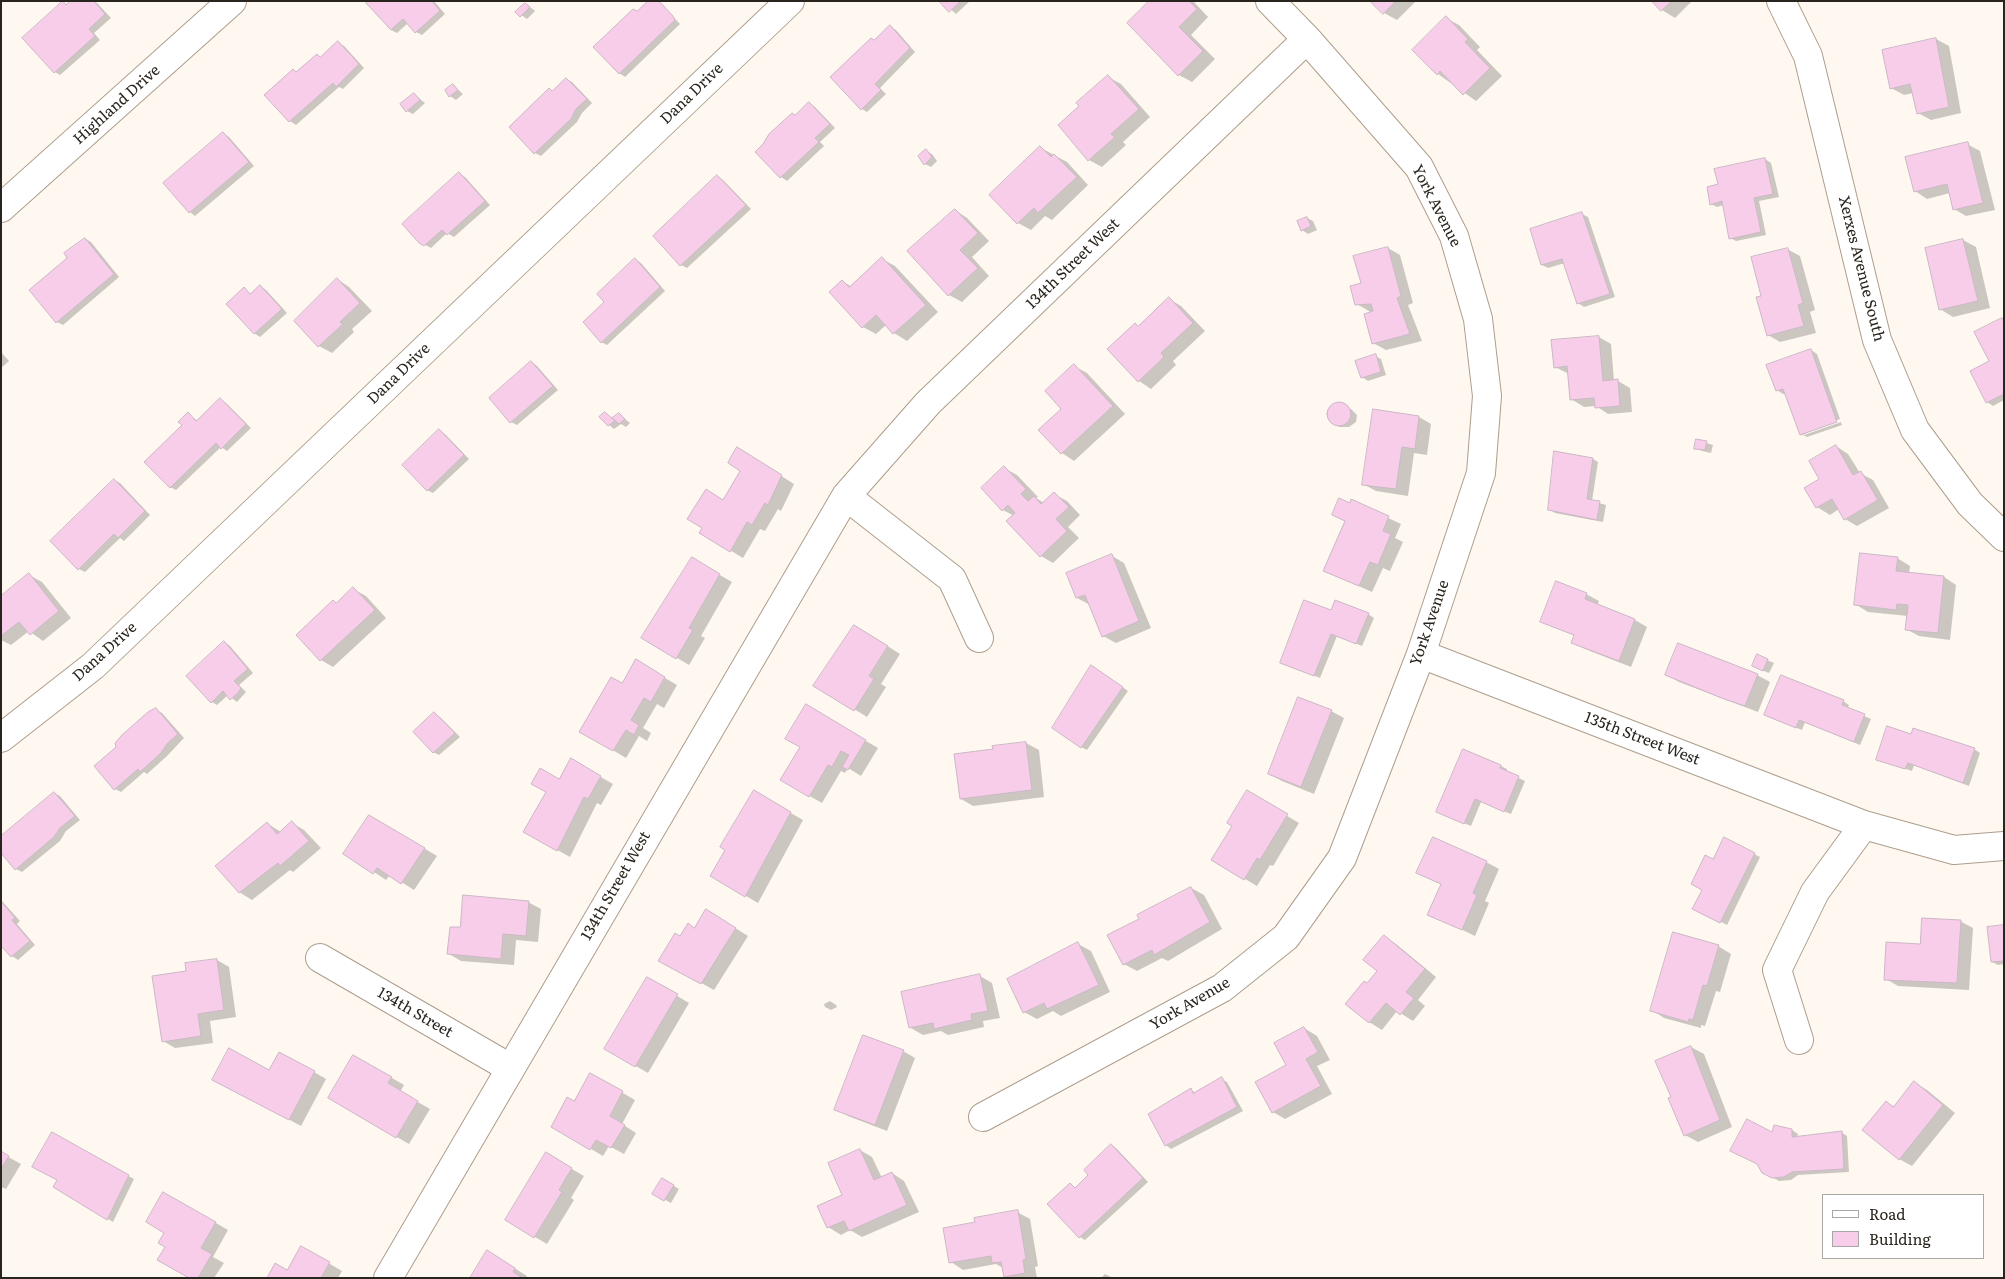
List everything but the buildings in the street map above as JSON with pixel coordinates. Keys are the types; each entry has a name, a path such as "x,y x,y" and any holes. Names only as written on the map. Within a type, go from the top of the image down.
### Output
{"street":[{"name":"Highland Drive","path":"1,208 232,1"},
{"name":"Dana Drive","path":"1,738 93,666 790,1"},
{"name":"York Avenue","path":"983,1116 1222,988 1286,937 1342,858 1421,654 1481,473 1486,396 1478,319 1454,236 1419,167 1307,39 1270,1"},
{"name":"Xerxes Avenue South","path":"1781,1 1808,56 1877,340 1915,430 1970,504 2004,537"},
{"name":"134th Street West","path":"388,1278 846,496 928,403 1307,39"},
{"path":"846,496 952,578 979,638"},
{"name":"135th Street West","path":"1421,654 1864,825 1954,850 2004,846"},
{"path":"1799,1040 1777,970 1815,892 1864,825"},
{"name":"134th Street","path":"320,958 510,1068"}]}
